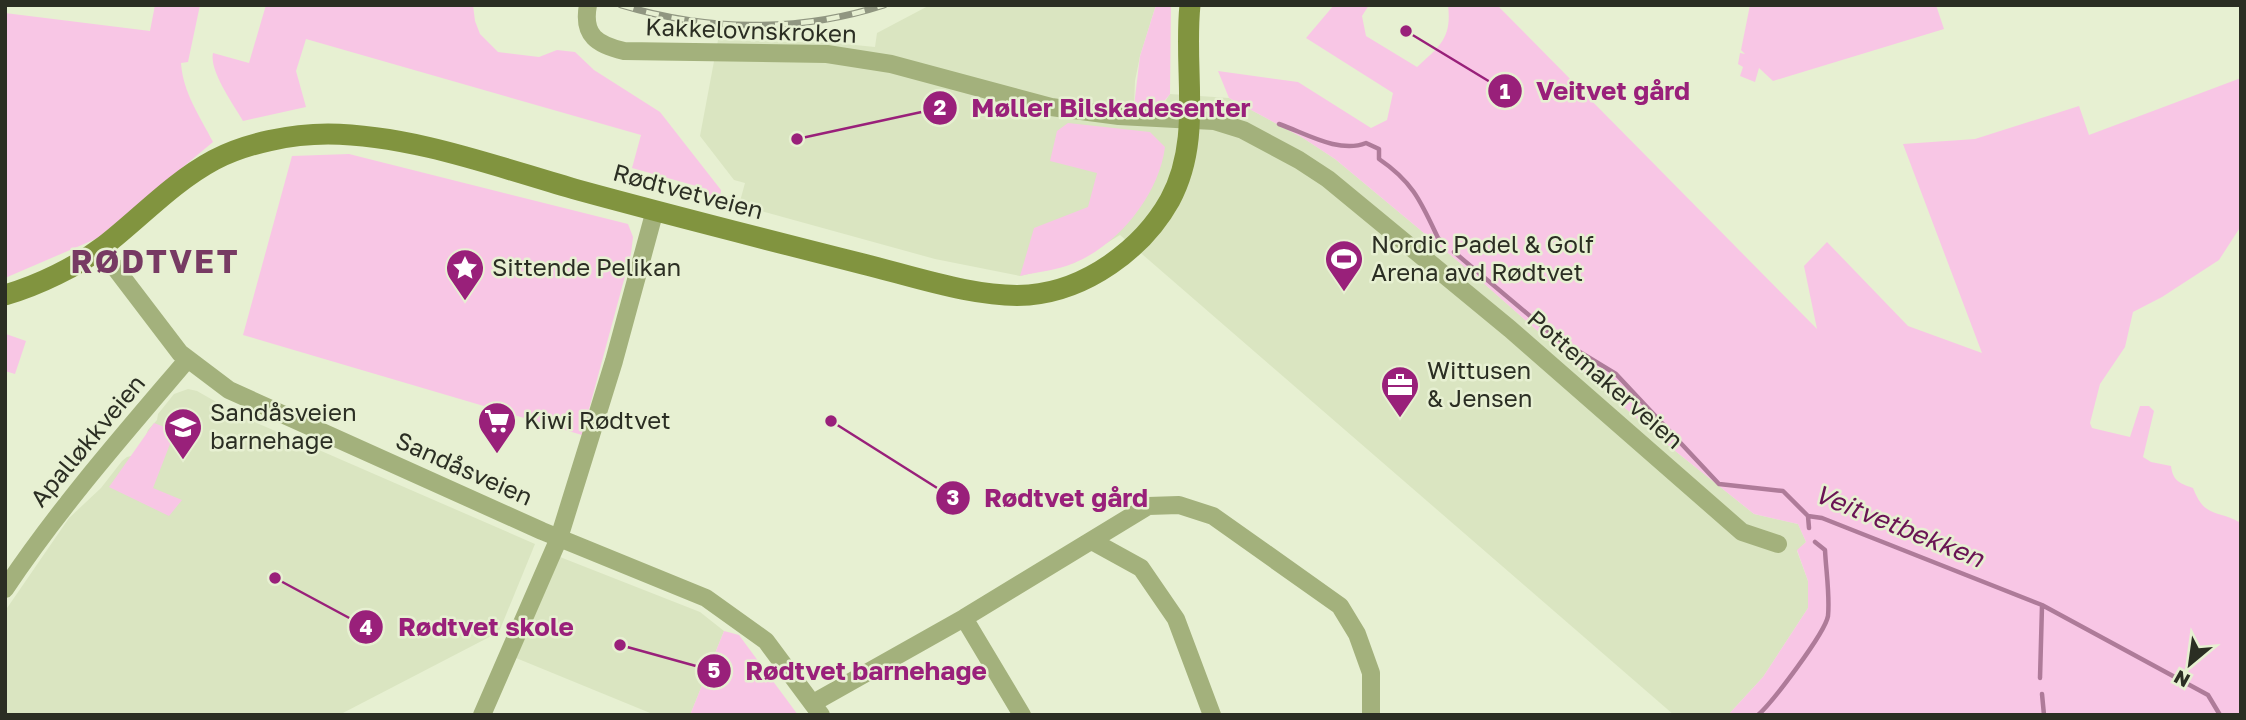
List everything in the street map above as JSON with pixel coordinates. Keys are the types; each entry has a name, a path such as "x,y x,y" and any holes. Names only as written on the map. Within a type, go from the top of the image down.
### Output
{"street":[{"name":"Kakkelovnskroken","path":"588,5 586,18 589,33 603,46 624,51 827,54 891,64 1051,107 1119,116 1190,119"},
{"name":"Rødtvetveien","path":"5,295 39,281 100,248 194,172 216,159 240,149 296,136 325,134 371,136 432,148 655,210 953,286 1006,294 1047,292 1090,278 1124,254 1171,199 1189,150 1187,36 1190,5"},
{"name":"Pottemakerveien","path":"1190,119 1214,121 1243,130 1328,179 1510,329 1742,532 1778,544"},
{"path":"482,715 559,538 614,361 655,210"},
{"name":"Sandåsveien","path":"100,248 187,360 229,390 559,538 706,598 765,641 817,709"},
{"name":"Apalløkkveien","path":"5,589 34,545 187,360"},
{"path":"817,709 1148,506 1179,505 1213,516 1340,606 1357,634 1371,673 1371,715"},
{"path":"1092,541 1141,568 1176,619 1212,715"},
{"path":"964,618 1022,715"}],"shaded area":[{"path":"155,5 200,5 188,62 181,63 182,74 213,142 98,238 5,278 5,13 150,31"},
{"path":"266,5 473,5 480,34 498,52 539,57 557,50 575,52 594,70 660,112 721,190 720,200 707,196 707,189 632,168 641,135 306,39 296,71 306,107 243,121 218,78 213,53 249,63"},
{"path":"930,5 1156,5 1140,56 1134,105 1155,106 1164,103 1170,94 1229,98 1303,138 1335,159 1472,273 1659,438 1754,514 1798,524 1806,542 1797,551 1808,581 1808,608 1763,677 1728,715 1674,715 1120,235 1074,263 1020,276 935,259 739,205 745,183 734,180 700,136 718,40 835,43 875,47 877,33"},
{"path":"1156,5 1171,5 1170,94 1159,104 1134,106 1140,56"},
{"path":"1334,5 1369,5 1362,16 1366,36 1417,67 1446,34 1448,5 1497,5 1817,329 1804,266 1827,242 1908,326 1982,353 1903,144 1975,139 2079,106 2089,135 2241,78 2241,226 2219,260 2162,297 2133,312 2125,347 2100,384 2090,423 2092,428 2130,437 2140,406 2149,406 2154,411 2143,457 2151,462 2171,466 2175,478 2193,488 2202,505 2241,523 2241,715 1728,715 1763,677 1808,608 1808,581 1797,550 1806,542 1798,524 1754,514 1659,438 1472,273 1335,159 1303,138 1229,98 1218,71 1298,82 1371,128 1387,120 1393,93 1306,38"},
{"path":"1750,5 1936,5 1944,29 1773,81 1759,68 1755,82 1740,76 1743,67 1738,64 1740,53 1745,54 1741,50"},
{"path":"1068,123 1150,132 1165,147 1161,165 1145,200 1134,216 1106,244 1068,265 1020,276 1034,228 1088,207 1097,173 1050,161 1057,131"},
{"path":"349,154 628,224 633,237 631,254 582,435 243,335 292,156"},
{"path":"6,334 26,341 15,374 5,371"},
{"path":"188,389 197,391 241,416 535,544 499,632 339,715 5,715 5,611 69,518 101,488 122,461 139,454 148,430 157,420 158,414 174,394"},
{"path":"154,423 175,431 153,488 182,500 169,516 109,487"},
{"path":"560,557 700,612 724,631 690,715 655,715 516,658"},
{"path":"724,631 739,635 798,715 690,715"}],"waterway":[{"name":"Veitvetbekken","path":"1279,124 1333,144 1356,146 1366,143 1379,149 1379,159 1408,185 1421,203 1438,238 1444,243"},
{"name":"Veitvetbekken","path":"1454,252 1555,337 1616,374 1719,484 1783,491 1808,516 1822,518 2042,605 2208,695 2220,715"},
{"path":"1808,516 1809,528"},
{"path":"1758,715 1797,667 1818,637 1828,616 1825,550 1815,542"},
{"path":"2040,678 2042,606"},
{"path":"2042,694 2044,715"}],"railway":[{"path":"621,5 686,20 753,25 819,20 884,5"}],"place":[{"name":"Veitvet gård","path":"1406,31"},
{"name":"Møller Bilskadesenter","path":"797,139"},
{"name":"Nordic Padel & Golf Arena avd Rødtvet","path":"1344,293"},
{"name":"Sittende Pelikan","path":"465,302"},
{"name":"Wittusen & Jensen","path":"1400,419"},
{"name":"Rødtvet gård","path":"831,421"},
{"name":"Kiwi Rødtvet","path":"497,455"},
{"name":"Sandåsveien barnehage","path":"183,461"},
{"name":"Rødtvet skole","path":"275,578"},
{"name":"Rødtvet barnehage","path":"620,645"}],"district":[{"name":"RØDTVET","path":"155,262"}]}
